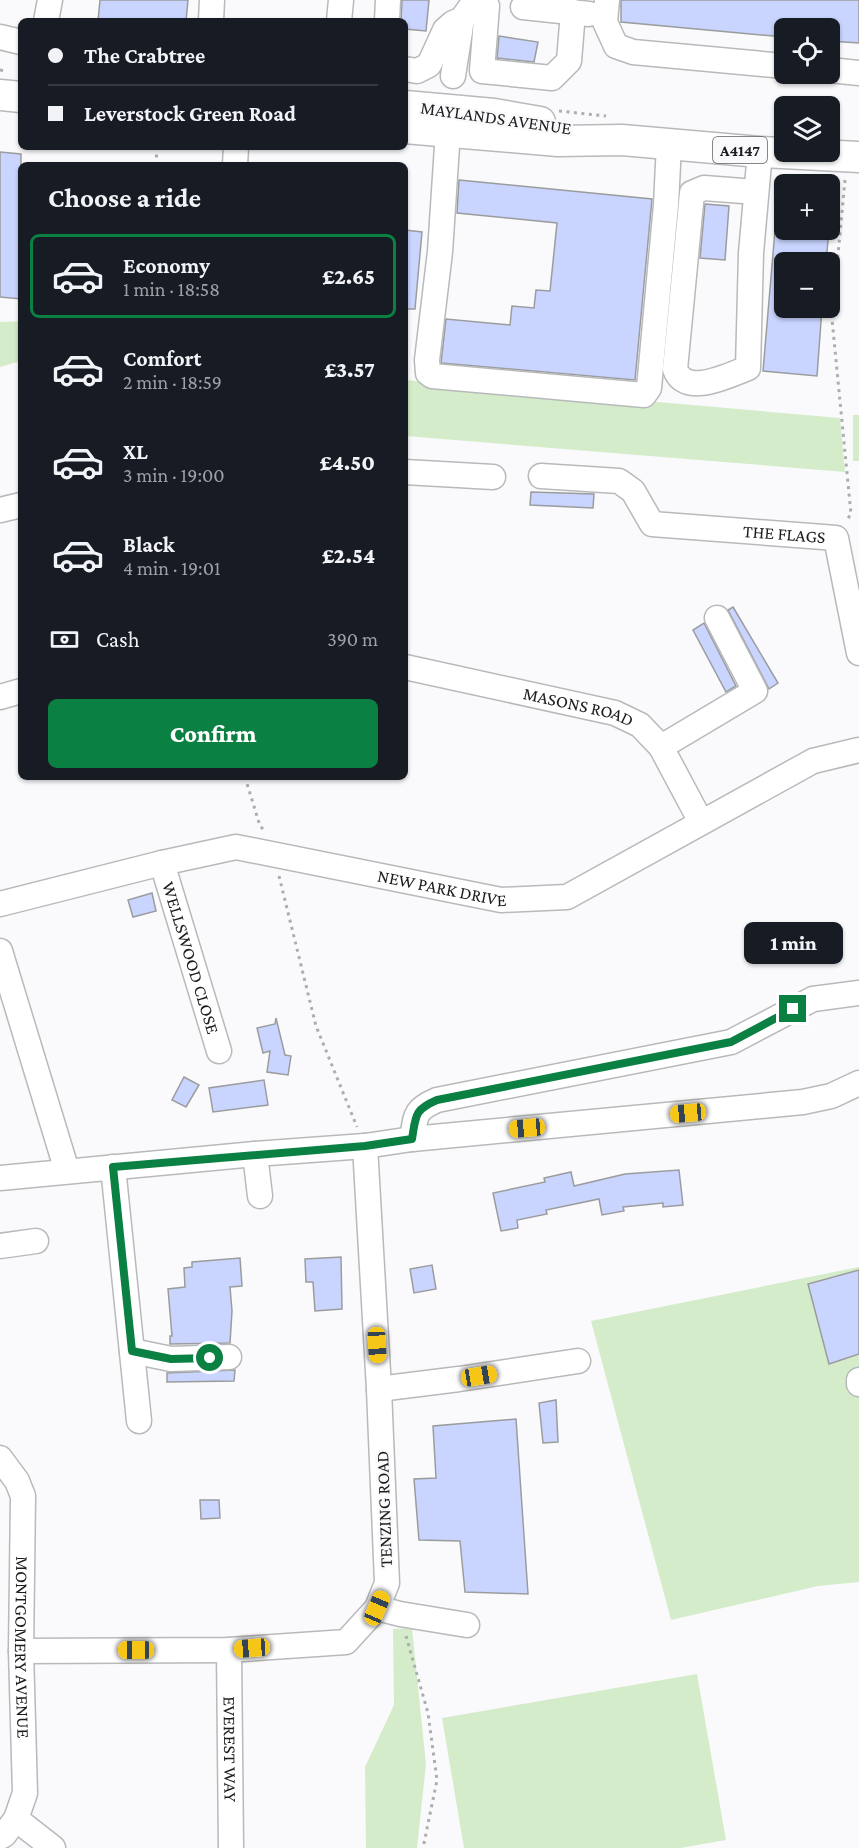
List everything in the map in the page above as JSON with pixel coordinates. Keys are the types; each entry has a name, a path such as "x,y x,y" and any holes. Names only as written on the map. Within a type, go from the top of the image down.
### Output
{"main road":[{"path":"0,95 18,97"},
{"name":"MAYLANDS AVENUE","path":"408,113 494,114 559,125 619,128 669,144 760,152 852,168"},
{"name":"MAYLANDS AVENUE","path":"408,114 448,132 558,141 619,128"}],"street":[{"path":"47,18 50,0"},
{"path":"211,18 212,0"},
{"path":"339,18 341,0"},
{"path":"387,18 388,0"},
{"path":"408,69 417,70 429,65 445,30 472,8 520,5 590,9 605,22 616,46 633,52 774,65"},
{"path":"472,8 482,71 552,78 569,61 590,9"},
{"path":"453,76 472,8"},
{"path":"0,37 18,41"},
{"path":"408,54 424,53 438,44"},
{"path":"840,71 859,73"},
{"path":"448,132 440,252 428,373 432,376 644,395 650,388 669,144"},
{"path":"756,192 705,188 692,193 675,369 682,381 703,384 748,368 752,253 760,152"},
{"path":"408,472 493,477"},
{"name":"THE FLAGS","path":"540,476 619,481 633,491 652,524 836,538 859,653"},
{"path":"0,510 18,506"},
{"path":"661,747 755,691 717,618"},
{"name":"MASONS ROAD","path":"408,668 615,712 640,725 661,747 701,822"},
{"path":"0,697 18,692"},
{"name":"NEW PARK DRIVE","path":"0,904 236,847 501,900 567,897 813,761 859,750"},
{"name":"WELLSWOOD CLOSE","path":"162,864 219,1051"},
{"path":"0,951 67,1171"},
{"path":"412,1139 416,1115 423,1106 437,1100 731,1042 813,999 859,993"},
{"path":"0,1178 365,1146 412,1139 803,1102 831,1096 859,1083"},
{"name":"TENZING ROAD","path":"21,1651 229,1650 346,1642 377,1608 387,1583 365,1146"},
{"path":"255,1154 260,1196"},
{"path":"113,1167 139,1420"},
{"path":"0,1246 36,1241"},
{"path":"132,1351 171,1359 229,1357"},
{"path":"379,1389 578,1360"},
{"name":"MONTGOMERY AVENUE","path":"0,1458 17,1481 23,1496 21,1651 25,1792 8,1828"},
{"path":"377,1608 467,1625"},
{"name":"EVEREST WAY","path":"229,1650 231,1848"},
{"path":"8,1828 53,1848"}],"path":[{"path":"559,111 619,128"},
{"path":"836,538 851,514 832,319 852,168"},
{"path":"246,780 260,826 281,849 279,876 316,1026 365,1146"},
{"path":"400,1614 428,1713 437,1780 423,1848"}],"green space":[{"path":"18,321 18,362 0,367 0,322"},
{"path":"408,380 840,418 845,472 408,436"},
{"path":"853,415 859,415 859,461 853,461"},
{"path":"859,1267 859,1582 818,1586 671,1620 591,1321"},
{"path":"412,1628 426,1764 417,1848 366,1848 365,1767 394,1705 393,1629"},
{"path":"697,1674 726,1840 680,1848 464,1848 442,1718"}],"building":[{"path":"100,0 188,0 186,18 98,18"},
{"path":"402,0 429,0 426,31 408,29 408,18 401,18"},
{"path":"621,0 859,0 859,43 840,42 840,18 774,18 774,36 621,22"},
{"path":"499,36 538,42 534,62 497,58"},
{"path":"0,152 21,154 21,162 18,162 18,299 0,297"},
{"path":"459,180 652,199 635,380 441,363 446,319 510,325 512,306 534,308 536,290 550,291 557,223 457,213"},
{"path":"705,204 729,206 725,260 700,258"},
{"path":"408,230 422,232 415,309 408,309"},
{"path":"774,240 828,240 827,252 774,252 774,318 821,318 817,376 763,371"},
{"path":"531,492 594,494 593,508 530,505"},
{"path":"733,607 778,683 769,689 728,610"},
{"path":"704,623 736,686 726,692 693,630"},
{"path":"152,893 156,911 133,917 128,900"},
{"path":"276,1018 285,1055 291,1056 288,1075 267,1072 270,1051 263,1053 257,1028 275,1024"},
{"path":"184,1077 199,1085 186,1107 172,1100"},
{"path":"264,1080 268,1105 213,1112 209,1088"},
{"path":"679,1170 683,1205 663,1207 663,1203 623,1207 624,1211 602,1215 599,1199 546,1210 547,1214 517,1220 518,1228 501,1231 493,1193 545,1182 544,1178 571,1172 574,1186 625,1174"},
{"path":"341,1257 342,1309 315,1311 313,1282 306,1282 305,1259"},
{"path":"240,1258 242,1286 230,1287 232,1311 230,1343 170,1344 170,1336 172,1336 168,1289 185,1287 184,1268 192,1267 192,1262"},
{"path":"432,1265 436,1289 414,1293 410,1269"},
{"path":"859,1270 859,1354 829,1364 808,1284"},
{"path":"235,1370 234,1381 167,1382 167,1373"},
{"path":"556,1400 558,1442 543,1443 539,1403"},
{"path":"516,1419 528,1594 465,1592 460,1541 419,1540 414,1479 436,1478 433,1426"},
{"path":"200,1500 219,1500 220,1518 201,1519"}],"route":[{"path":"210,1358 171,1359 132,1351 113,1167 365,1146 412,1139 416,1115 423,1106 437,1100 731,1042 793,1009"}]}
